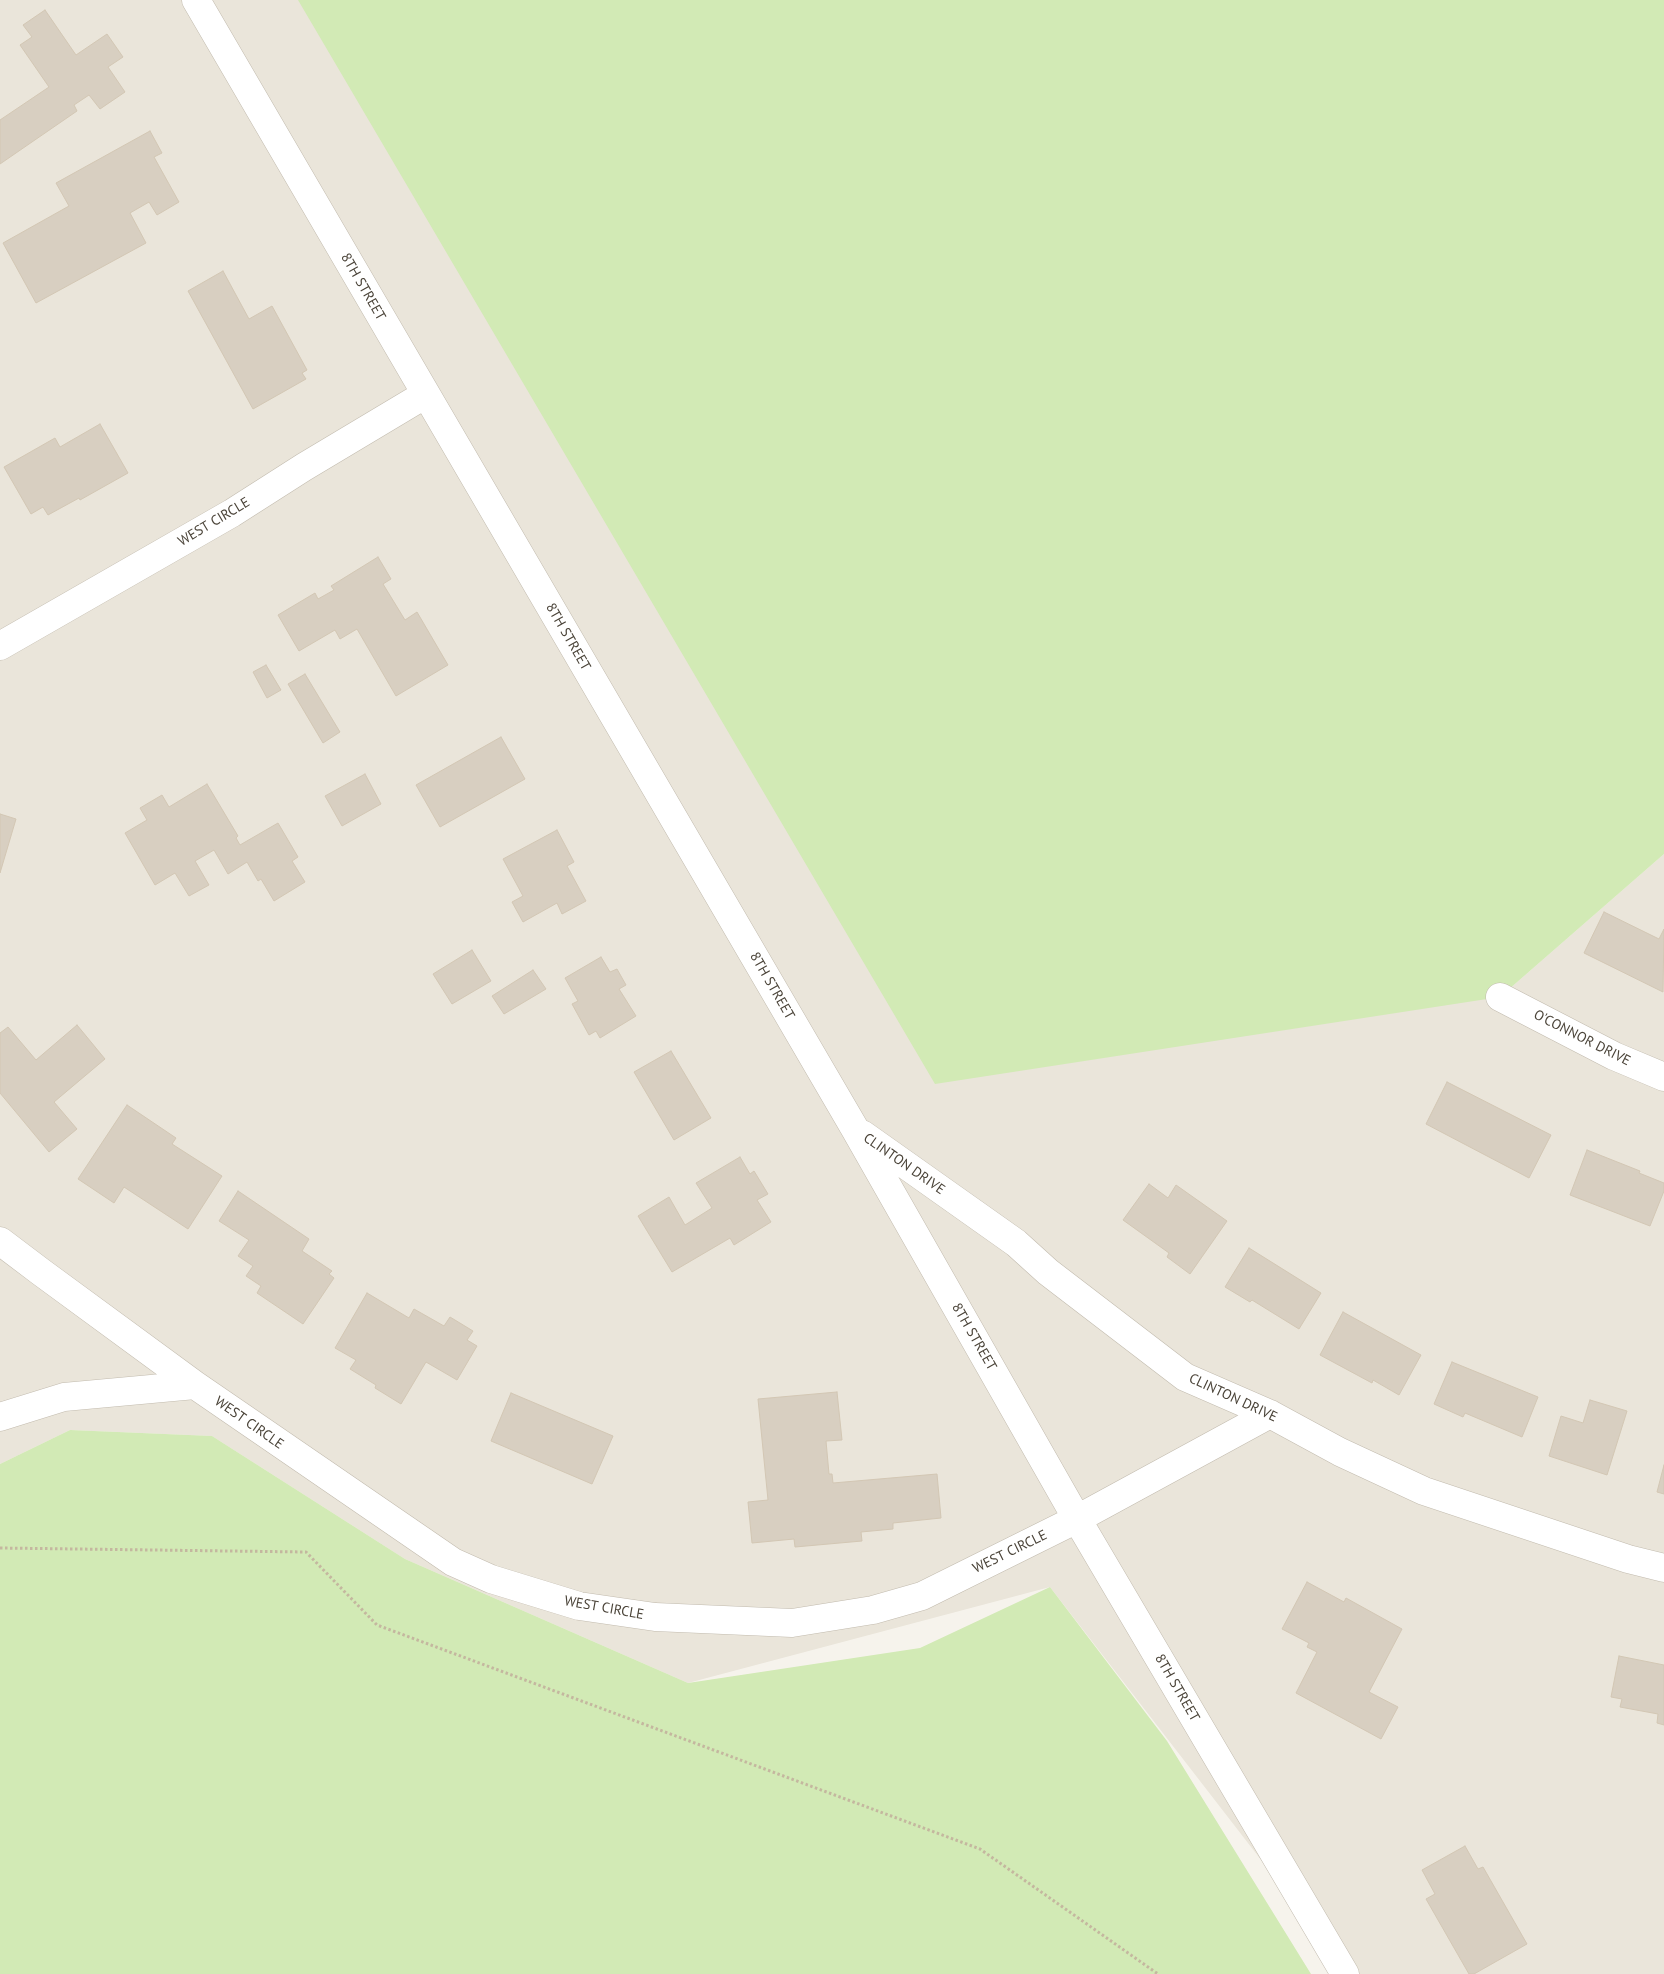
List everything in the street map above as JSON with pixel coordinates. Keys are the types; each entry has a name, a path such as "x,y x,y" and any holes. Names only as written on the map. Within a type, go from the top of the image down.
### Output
{"street":[{"name":"8TH STREET","path":"196,0 855,1129 1077,1519 1345,1974"},
{"name":"WEST CIRCLE","path":"0,646 232,513 304,467 426,394"},
{"name":"O'CONNOR DRIVE","path":"1500,997 1614,1056 1664,1077"},
{"name":"CLINTON DRIVE","path":"855,1129 1016,1244 1048,1272 1185,1377 1270,1414 1340,1452 1424,1491 1628,1559 1664,1568"},
{"name":"WEST CIRCLE","path":"0,1240 40,1272 195,1385 453,1562 491,1579 579,1606 655,1616 792,1623 873,1610 922,1596 1077,1519 1270,1414"},
{"path":"0,1417 64,1397 195,1385"}],"path":[{"path":"0,1548 306,1552 377,1625 980,1849 1158,1974"}],"shaded area":[{"path":"0,0 301,0 1500,997 1664,854 1664,1974 1346,1974 1333,1953 1050,1587 688,1683 405,1559 212,1436 70,1430 0,1464"}],"green space":[{"path":"298,0 1664,0 1664,854 1500,997 935,1084"},
{"path":"70,1430 212,1436 405,1559 688,1683 920,1648 1050,1587 1167,1741 1311,1974 0,1974 0,1464"}],"building":[{"path":"45,10 76,55 107,34 123,57 108,67 125,92 100,109 89,95 74,105 77,111 0,164 0,120 49,87 20,45 32,37 23,25"},
{"path":"150,131 162,153 154,157 179,202 157,215 149,202 130,213 146,243 36,303 3,243 69,206 56,183"},
{"path":"223,271 249,319 272,306 307,370 302,373 306,379 253,409 188,291"},
{"path":"100,424 128,473 80,500 79,498 48,515 43,507 31,514 4,467 55,438 60,447"},
{"path":"378,557 391,579 383,584 405,620 417,612 448,665 396,696 357,629 340,639 335,630 299,651 278,615 315,593 318,599 334,590 331,586"},
{"path":"266,665 281,690 267,698 253,672"},
{"path":"305,674 340,732 323,743 288,684"},
{"path":"501,737 525,779 440,827 416,785"},
{"path":"365,774 381,804 342,826 325,796"},
{"path":"207,784 238,836 236,838 240,845 278,823 298,857 292,861 305,882 274,901 261,879 258,881 247,862 228,874 214,850 195,861 209,885 189,896 175,873 155,885 125,833 147,820 140,808 162,795 169,807"},
{"path":"0,814 16,819 0,873"},
{"path":"557,830 574,862 567,866 586,901 562,914 557,903 523,922 512,902 523,896 503,859"},
{"path":"1604,912 1659,939 1664,929 1663,992 1584,953"},
{"path":"472,950 491,981 452,1004 433,974"},
{"path":"601,957 610,972 617,969 626,985 619,989 636,1016 600,1038 596,1031 589,1035 572,1004 578,1001 565,978"},
{"path":"533,970 546,989 504,1014 492,996"},
{"path":"77,1025 105,1059 54,1102 77,1129 49,1152 0,1093 0,1033 8,1027 36,1060"},
{"path":"671,1051 711,1118 674,1140 634,1072"},
{"path":"1447,1082 1551,1135 1529,1178 1426,1124"},
{"path":"127,1105 176,1138 172,1144 222,1176 188,1229 124,1187 114,1203 78,1179"},
{"path":"1587,1150 1640,1171 1639,1173 1664,1183 1664,1191 1650,1226 1570,1195"},
{"path":"740,1157 750,1174 754,1171 768,1194 757,1200 771,1222 734,1245 730,1238 672,1272 638,1216 669,1197 685,1225 712,1208 696,1183"},
{"path":"1149,1184 1168,1198 1176,1185 1227,1221 1190,1274 1167,1257 1169,1253 1123,1220"},
{"path":"238,1191 309,1239 302,1251 332,1271 329,1274 334,1278 303,1324 257,1293 261,1286 246,1276 253,1266 238,1256 249,1240 219,1221"},
{"path":"1249,1248 1321,1293 1299,1329 1252,1300 1250,1302 1225,1287"},
{"path":"367,1293 409,1318 414,1309 444,1326 450,1317 473,1331 467,1340 477,1346 457,1380 426,1362 401,1404 375,1388 376,1385 350,1369 356,1360 335,1348"},
{"path":"1343,1312 1421,1355 1399,1395 1373,1380 1372,1383 1320,1355"},
{"path":"1452,1362 1538,1397 1522,1437 1465,1413 1463,1417 1434,1404"},
{"path":"837,1392 842,1440 826,1441 829,1474 832,1474 833,1483 937,1474 941,1518 893,1523 893,1529 861,1532 862,1541 795,1547 794,1539 752,1543 748,1502 768,1500 758,1399"},
{"path":"511,1393 613,1436 592,1484 491,1441"},
{"path":"1590,1400 1627,1411 1607,1475 1549,1456 1561,1416 1583,1423"},
{"path":"1664,1465 1664,1494 1657,1492"},
{"path":"1307,1582 1344,1602 1346,1598 1402,1629 1369,1692 1398,1707 1381,1739 1296,1693 1317,1652 1307,1647 1309,1643 1282,1629"},
{"path":"1619,1656 1664,1665 1664,1725 1657,1723 1658,1714 1620,1707 1622,1699 1611,1697"},
{"path":"1465,1846 1478,1869 1483,1867 1527,1944 1474,1974 1469,1974 1426,1899 1435,1894 1422,1870"}]}
